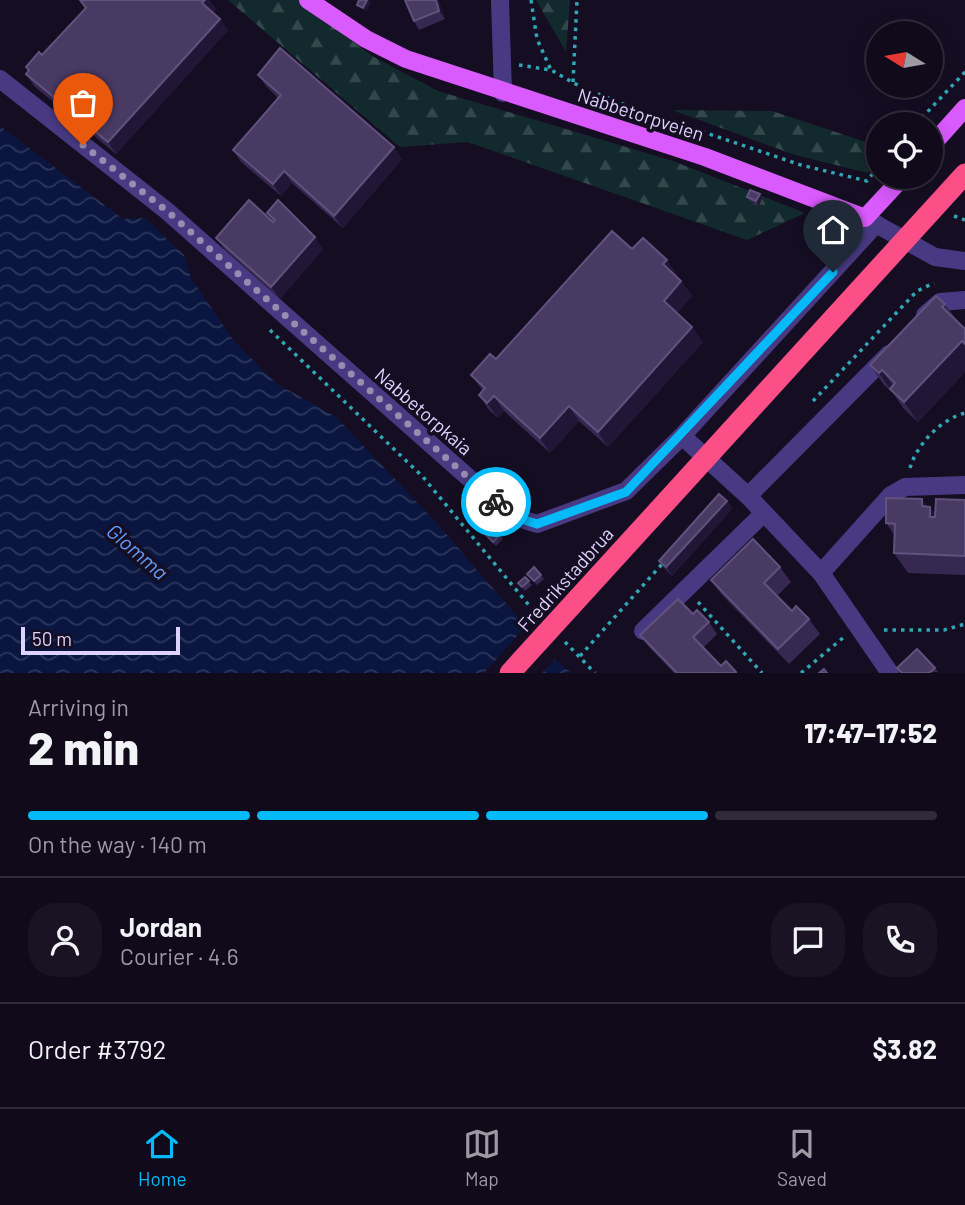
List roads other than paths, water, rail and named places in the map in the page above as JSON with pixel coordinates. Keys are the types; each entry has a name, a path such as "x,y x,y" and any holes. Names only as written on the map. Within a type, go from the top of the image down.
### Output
{"highway":[{"name":"Fredrikstadbrua","path":"510,673 965,174"}],"main road":[{"name":"Nabbetorpveien","path":"308,0 366,39 406,59 705,157 870,221"},
{"path":"943,133 965,108"},
{"path":"870,221 894,189"}],"street":[{"path":"499,0 504,63 503,93"},
{"name":"Nabbetorpkaia","path":"0,79 167,211 512,516 537,524 626,492 682,436 870,221"},
{"name":"Nabbetorpveien","path":"870,221 935,257 965,261"},
{"path":"914,326 940,302 965,300"},
{"path":"748,496 898,344"},
{"path":"682,436 748,496 821,573 890,673"},
{"path":"821,573 891,495 905,487 965,485"},
{"path":"643,631 764,514"}],"water":[{"name":"Glomma","path":"0,126 123,219 145,218 184,255 191,278 234,341 276,383 336,417 435,521 552,657 571,673 0,673"}]}
